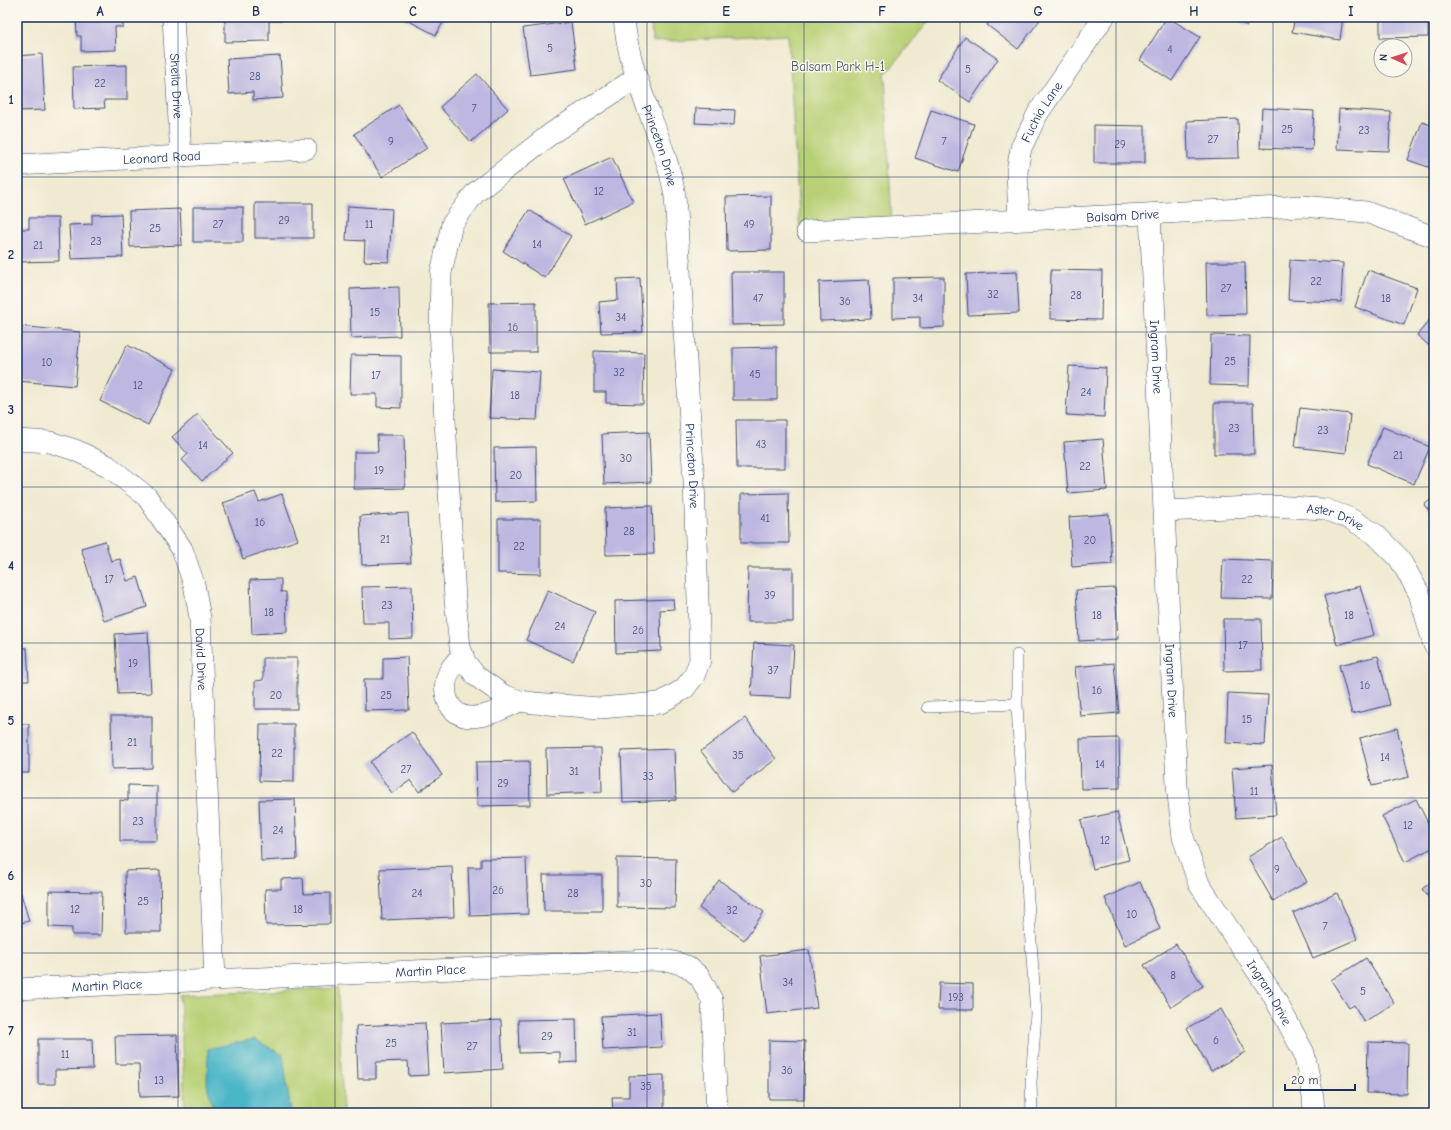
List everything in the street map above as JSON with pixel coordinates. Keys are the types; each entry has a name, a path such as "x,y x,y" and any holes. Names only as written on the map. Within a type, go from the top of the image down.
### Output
{"street":[{"name":"Sheila Drive","path":"173,17 181,156"},
{"name":"Princeton Drive","path":"624,17 625,35 636,78 672,178 675,196 694,481 700,660 694,676 684,689 660,703 600,708 520,701 503,695 476,676 465,662 460,647 455,599 440,330 441,273 452,224 475,193 552,133 636,78"},
{"name":"Fuchia Lane","path":"1019,220 1017,171 1021,148 1038,113 1104,17"},
{"name":"Leonard Road","path":"17,165 306,149"},
{"name":"Balsam Drive","path":"807,231 1303,206 1366,212 1434,237"},
{"name":"Ingram Drive","path":"1150,214 1177,786 1183,838 1199,884 1273,995 1304,1053 1313,1097 1314,1113"},
{"name":"David Drive","path":"17,440 50,442 75,450 108,466 147,497 182,549 194,584 200,618 215,980"},
{"name":"Aster Drive","path":"1165,511 1272,506 1324,509 1349,518 1375,534 1399,558 1419,593 1434,645"},
{"name":"Princeton Drive","path":"463,654 449,672 445,690 448,703 456,713 470,717 489,715 520,701"},
{"name":"Martin Place","path":"17,989 643,960 670,961 687,966 700,977 712,1000 717,1113"}],"lane":[{"path":"1017,655 1017,704 1025,857 1036,1014 1031,1082 1032,1113"},
{"path":"928,707 1017,704"}],"green space":[{"name":"Balsam Park H-1","path":"651,17 932,17 885,75 892,227 800,232 788,35 652,42"},
{"path":"338,988 343,1113 185,1113 180,995"}],"water":[{"path":"254,1039 283,1055 291,1113 214,1113 207,1084 208,1049"}],"building":[{"path":"76,17 123,17 123,27 115,27 116,50 81,51 81,36 77,36"},
{"path":"225,17 282,17 282,21 269,21 269,41 225,42"},
{"path":"401,17 446,17 436,35"},
{"path":"993,17 1042,17 1018,49 987,25"},
{"path":"1167,17 1200,37 1172,81 1140,60"},
{"path":"1230,17 1251,17 1247,26"},
{"path":"1295,17 1343,17 1340,40 1292,32"},
{"path":"1380,17 1428,17 1428,37 1380,38"},
{"path":"571,22 577,69 530,75 523,28"},
{"path":"965,37 998,59 970,102 937,80"},
{"path":"42,54 45,110 17,111 17,56"},
{"path":"280,56 283,98 253,100 253,92 229,94 227,59"},
{"path":"127,65 127,100 104,100 105,108 74,109 73,67"},
{"path":"477,74 508,109 471,142 440,107"},
{"path":"399,105 427,148 382,177 354,134"},
{"path":"696,108 735,110 734,125 695,123"},
{"path":"1262,108 1314,111 1312,150 1260,148"},
{"path":"1339,109 1391,112 1389,151 1337,149"},
{"path":"931,110 974,124 958,172 915,158"},
{"path":"1238,119 1239,158 1188,159 1187,121"},
{"path":"1422,122 1434,126 1434,169 1408,160"},
{"path":"1094,125 1145,126 1145,163 1094,163"},
{"path":"612,157 633,202 585,224 564,179"},
{"path":"771,196 771,250 727,251 726,197"},
{"path":"255,203 313,203 313,238 255,238"},
{"path":"348,206 392,209 389,262 364,261 365,241 346,240"},
{"path":"193,207 243,207 243,242 193,242"},
{"path":"180,209 182,245 130,247 129,211"},
{"path":"529,210 571,236 545,278 503,251"},
{"path":"121,214 123,257 71,259 69,225 92,224 92,215"},
{"path":"29,218 58,218 59,261 17,262 17,229 29,229"},
{"path":"1290,260 1343,263 1341,302 1288,300"},
{"path":"1206,262 1245,262 1246,314 1207,315"},
{"path":"1051,270 1102,271 1101,320 1050,319"},
{"path":"1368,270 1417,288 1404,325 1355,307"},
{"path":"731,272 784,272 784,324 732,325"},
{"path":"1017,272 1019,313 968,315 966,274"},
{"path":"944,277 944,327 920,328 920,317 893,318 893,278"},
{"path":"640,278 643,332 601,333 599,302 618,300 617,279"},
{"path":"869,280 871,319 820,321 819,282"},
{"path":"399,287 400,336 351,338 350,289"},
{"path":"536,302 536,352 490,352 489,303"},
{"path":"1434,315 1434,350 1417,335"},
{"path":"18,326 80,332 75,386 17,381"},
{"path":"1211,335 1250,336 1249,386 1210,385"},
{"path":"127,345 175,369 148,425 100,401"},
{"path":"777,347 777,400 733,400 733,348"},
{"path":"594,351 644,353 643,404 606,403 606,392 594,392"},
{"path":"351,355 401,356 401,408 377,407 377,394 350,394"},
{"path":"1069,366 1106,368 1104,417 1066,415"},
{"path":"492,369 540,372 537,420 489,418"},
{"path":"1214,403 1253,403 1254,454 1214,454"},
{"path":"1300,408 1350,414 1346,453 1295,447"},
{"path":"198,414 233,453 202,481 182,460 188,454 172,437"},
{"path":"736,420 785,420 785,468 737,468"},
{"path":"1383,427 1430,447 1414,484 1367,464"},
{"path":"649,432 651,482 604,484 602,434"},
{"path":"377,435 404,435 405,488 354,489 354,452 378,452"},
{"path":"1103,439 1107,490 1068,493 1064,442"},
{"path":"536,447 537,501 495,502 494,448"},
{"path":"255,492 259,502 282,494 298,540 243,559 223,503"},
{"path":"788,493 789,543 741,543 741,494"},
{"path":"1434,497 1434,516 1424,505"},
{"path":"652,506 654,554 606,555 605,508"},
{"path":"408,513 411,563 362,565 360,516"},
{"path":"1109,514 1112,564 1072,567 1069,517"},
{"path":"498,519 541,519 541,574 498,573"},
{"path":"105,541 111,561 120,559 127,581 138,577 147,607 104,621 81,548"},
{"path":"1223,559 1273,561 1272,599 1221,598"},
{"path":"748,568 793,568 793,622 747,622"},
{"path":"281,579 281,592 286,592 287,632 252,634 250,580"},
{"path":"412,586 413,638 389,639 389,623 363,623 362,587"},
{"path":"1360,586 1374,635 1337,645 1324,596"},
{"path":"1115,588 1118,639 1079,641 1076,590"},
{"path":"548,590 595,612 573,661 526,640"},
{"path":"673,599 674,609 660,610 661,651 616,653 615,601"},
{"path":"1223,619 1261,619 1262,670 1224,671"},
{"path":"148,632 151,693 118,694 115,634"},
{"path":"754,643 794,645 791,698 751,696"},
{"path":"17,648 27,648 29,681 20,681 20,699 17,699"},
{"path":"1378,656 1390,705 1352,714 1339,665"},
{"path":"407,657 409,710 365,711 364,679 383,679 383,658"},
{"path":"263,658 297,658 297,709 255,709 255,681 263,680"},
{"path":"1114,663 1119,713 1080,716 1075,667"},
{"path":"1228,693 1268,695 1265,745 1226,743"},
{"path":"111,716 152,716 152,768 112,769"},
{"path":"17,717 19,724 29,724 29,773 17,773"},
{"path":"745,718 776,759 732,792 701,751"},
{"path":"260,724 294,724 294,782 259,781"},
{"path":"1397,728 1409,777 1372,786 1360,738"},
{"path":"412,732 442,775 419,792 411,780 392,793 370,762"},
{"path":"1119,738 1120,788 1081,789 1080,739"},
{"path":"601,748 602,792 547,794 546,749"},
{"path":"674,749 676,800 623,802 621,751"},
{"path":"529,761 530,805 477,806 476,762"},
{"path":"1272,765 1276,815 1236,818 1232,768"},
{"path":"128,785 157,786 157,841 120,841 120,800 128,801"},
{"path":"17,797 20,848 17,848"},
{"path":"295,799 297,859 261,861 259,800"},
{"path":"1416,799 1434,835 1434,847 1405,862 1382,816"},
{"path":"1117,812 1129,860 1093,869 1081,820"},
{"path":"1282,837 1307,882 1273,901 1248,857"},
{"path":"526,858 528,914 470,916 468,867 481,867 481,859"},
{"path":"617,858 676,859 675,908 617,907"},
{"path":"452,866 454,917 382,920 380,869"},
{"path":"160,870 161,932 126,932 125,871"},
{"path":"543,875 602,875 602,911 544,911"},
{"path":"303,878 304,894 330,893 330,924 266,925 265,889 281,889 281,879"},
{"path":"719,880 764,912 744,940 699,908"},
{"path":"1434,880 1434,904 1422,889"},
{"path":"1140,882 1160,929 1125,945 1105,898"},
{"path":"19,887 29,921 17,924 17,888"},
{"path":"49,891 102,892 101,935 72,935 72,928 49,927"},
{"path":"1337,893 1357,939 1313,958 1293,913"},
{"path":"1176,944 1203,986 1171,1007 1144,965"},
{"path":"809,950 817,1008 767,1014 760,956"},
{"path":"1366,958 1394,1003 1364,1022 1354,1005 1349,1008 1331,980"},
{"path":"939,983 973,984 973,1010 938,1010"},
{"path":"1221,1009 1245,1052 1211,1071 1187,1028"},
{"path":"660,1013 662,1047 603,1050 601,1016"},
{"path":"576,1019 577,1062 560,1063 560,1052 519,1053 518,1020"},
{"path":"501,1020 503,1069 444,1073 441,1023"},
{"path":"425,1023 428,1075 409,1076 408,1061 376,1062 376,1079 358,1079 356,1026"},
{"path":"177,1035 179,1096 140,1097 139,1064 116,1064 115,1036"},
{"path":"38,1039 92,1039 93,1069 55,1070 55,1084 38,1084"},
{"path":"769,1040 805,1041 804,1099 769,1099"},
{"path":"1368,1042 1408,1043 1407,1094 1367,1093"},
{"path":"17,1047 20,1047 21,1081 17,1081"},
{"path":"664,1075 664,1113 613,1113 612,1097 629,1097 629,1076"}]}
